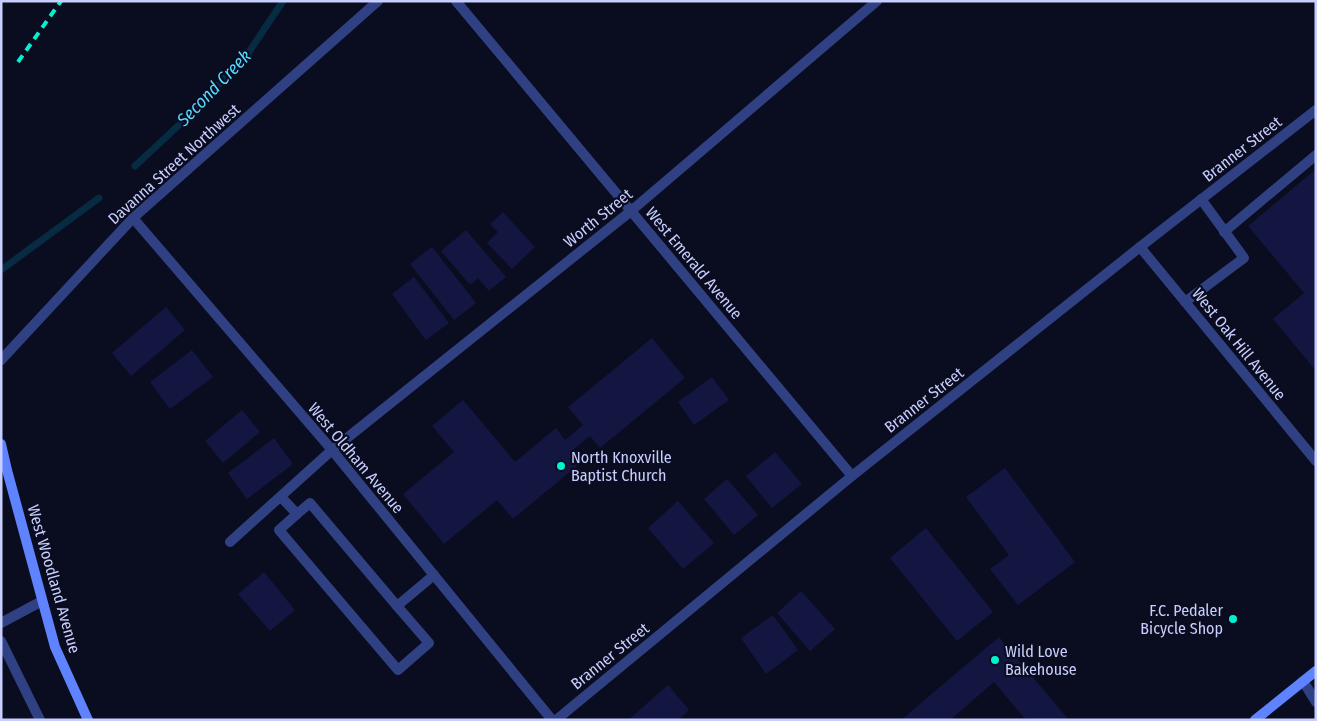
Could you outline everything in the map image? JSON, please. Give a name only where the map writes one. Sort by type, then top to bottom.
[{"type":"main road","name":"West Woodland Avenue","points":[[1,444],[55,647],[88,720]]},
{"type":"main road","points":[[1254,720],[1316,672]]},
{"type":"street","name":"Davanna Street Northwest","points":[[1,360],[133,218],[378,1]]},
{"type":"street","name":"West Emerald Avenue","points":[[456,1],[852,476]]},
{"type":"street","name":"Worth Street","points":[[230,542],[332,450],[631,211],[877,1]]},
{"type":"street","name":"Branner Street","points":[[556,720],[852,476],[1316,110]]},
{"type":"street","points":[[1224,232],[1316,155]]},
{"type":"street","points":[[1185,302],[1244,258],[1201,200]]},
{"type":"street","name":"West Oldham Avenue","points":[[133,218],[332,450],[552,720]]},
{"type":"street","name":"West Oak Hill Avenue","points":[[1140,247],[1316,461]]},
{"type":"street","points":[[281,497],[297,514]]},
{"type":"street","points":[[310,503],[397,606],[429,643],[398,670],[279,530],[310,503]]},
{"type":"street","points":[[397,606],[434,575]]},
{"type":"street","points":[[1,623],[42,601]]},
{"type":"street","points":[[1,642],[40,720]]},
{"type":"street","points":[[1303,681],[1316,702]]},
{"type":"building","points":[[1316,169],[1316,371],[1273,319],[1304,293],[1248,226]]},
{"type":"building","points":[[503,212],[535,247],[512,269],[487,243],[498,232],[490,224]]},
{"type":"building","points":[[466,230],[506,277],[489,291],[478,278],[470,285],[441,251]]},
{"type":"building","points":[[432,247],[476,303],[454,320],[410,264]]},
{"type":"building","points":[[414,277],[449,323],[426,340],[392,294]]},
{"type":"building","points":[[166,307],[185,330],[131,376],[112,353]]},
{"type":"building","points":[[652,338],[685,378],[600,448],[590,436],[573,450],[583,461],[513,519],[497,500],[444,544],[403,494],[454,452],[432,426],[463,400],[515,462],[556,428],[565,440],[583,425],[568,407]]},
{"type":"building","points":[[192,350],[213,377],[170,409],[150,382]]},
{"type":"building","points":[[712,377],[729,400],[694,425],[678,402]]},
{"type":"building","points":[[242,410],[260,432],[223,463],[205,441]]},
{"type":"building","points":[[274,438],[293,464],[247,499],[228,473]]},
{"type":"building","points":[[775,452],[802,484],[772,508],[746,476]]},
{"type":"building","points":[[1005,468],[1075,562],[1018,605],[990,569],[1009,555],[966,497]]},
{"type":"building","points":[[727,479],[758,515],[734,535],[704,499]]},
{"type":"building","points":[[678,501],[714,543],[683,569],[648,528]]},
{"type":"building","points":[[926,528],[993,612],[957,641],[890,558]]},
{"type":"building","points":[[264,572],[295,610],[270,631],[238,594]]},
{"type":"building","points":[[801,591],[835,629],[810,651],[777,613]]},
{"type":"building","points":[[773,615],[798,650],[766,674],[741,638]]},
{"type":"building","name":"Wild Love Bakehouse","points":[[999,637],[1069,720],[1026,720],[994,682],[950,720],[901,720]]},
{"type":"building","points":[[668,685],[689,710],[678,720],[628,720]]},
{"type":"waterway","name":"Second Creek","points":[[135,166],[194,111],[249,52],[283,1]]},
{"type":"waterway","name":"Second Creek","points":[[1,270],[99,198]]},
{"type":"railway","points":[[18,62],[61,1]]},
{"type":"place","name":"North Knoxville Baptist Church","points":[[561,466]]},
{"type":"place","name":"F.C. Pedaler Bicycle Shop","points":[[1233,619]]},
{"type":"place","name":"Wild Love Bakehouse","points":[[995,660]]}]
